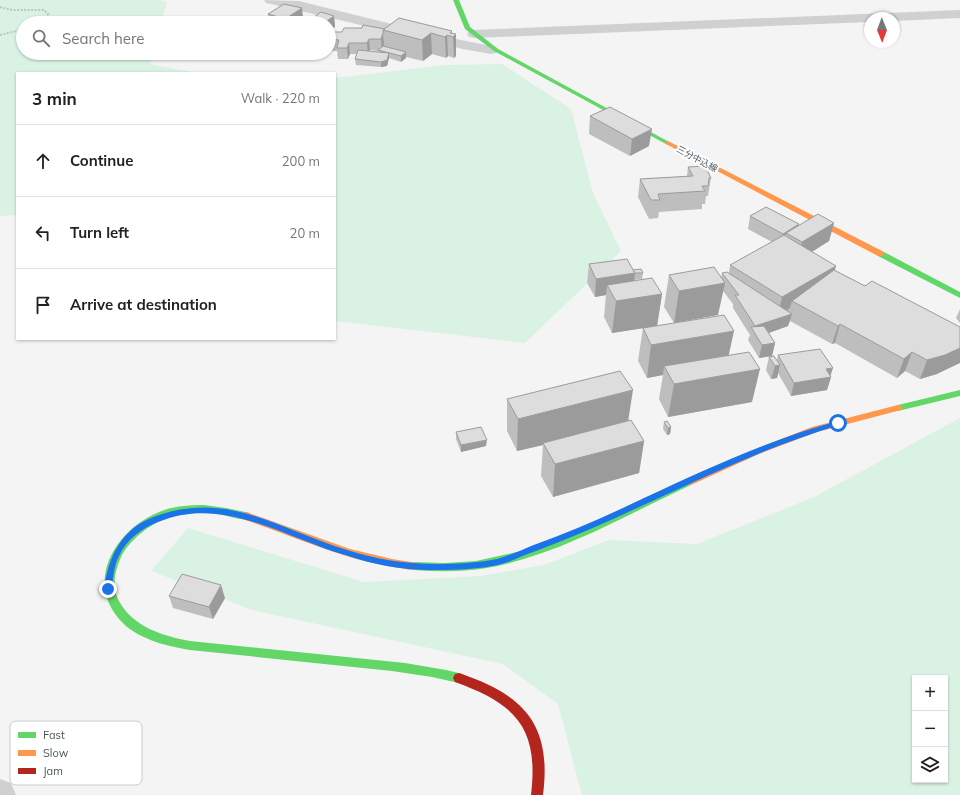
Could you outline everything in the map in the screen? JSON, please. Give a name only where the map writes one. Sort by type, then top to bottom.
[{"type":"street","points":[[271,0],[439,40],[496,50]]},
{"type":"street","name":"三分中込線","points":[[456,0],[463,21],[474,34],[496,50],[648,133],[960,294]]},
{"type":"street","points":[[474,34],[960,14]]},
{"type":"street","points":[[537,795],[539,787],[538,753],[528,724],[510,703],[484,687],[445,675],[401,667],[217,648],[157,637],[138,628],[117,611],[108,589],[110,572],[116,553],[129,536],[147,523],[168,514],[197,509],[220,510],[244,515],[345,553],[392,565],[436,567],[497,562],[576,533],[697,477],[800,434],[865,415],[960,393]]},
{"type":"path","points":[[0,7],[12,10],[44,10],[49,15],[48,16]]},
{"type":"path","points":[[0,35],[16,31]]},
{"type":"green space","points":[[0,0],[159,0],[167,2],[163,16],[16,16],[16,60],[151,60],[150,64],[192,72],[16,72],[16,215],[0,216]]},
{"type":"green space","points":[[502,64],[571,109],[593,193],[621,251],[525,343],[336,321],[336,78],[444,65]]},
{"type":"green space","points":[[960,418],[960,795],[582,795],[558,704],[503,664],[252,610],[151,571],[188,528],[364,582],[480,576],[544,565],[609,540],[697,544],[814,497]]},
{"type":"building","points":[[284,4],[302,8],[290,16],[275,16],[268,14]]},
{"type":"building","points":[[321,12],[334,16],[316,16]]},
{"type":"building","points":[[399,18],[452,31],[450,33],[456,34],[453,37],[447,35],[445,37],[431,33],[422,40],[383,30]]},
{"type":"building","points":[[363,25],[385,29],[383,30],[381,39],[369,39],[367,43],[349,43],[347,48],[337,48],[339,40],[336,40],[336,32],[342,32],[344,28],[362,28]]},
{"type":"building","points":[[383,46],[406,52],[401,56],[378,50]]},
{"type":"building","points":[[358,50],[389,53],[387,60],[381,62],[355,59]]},
{"type":"building","points":[[610,107],[652,129],[632,139],[590,116]]},
{"type":"building","points":[[705,166],[711,178],[709,178],[708,186],[702,186],[705,191],[658,194],[660,200],[651,200],[640,179],[693,176],[688,167]]},
{"type":"building","points":[[766,207],[799,224],[783,234],[750,216]]},
{"type":"building","points":[[818,214],[834,223],[802,242],[786,233]]},
{"type":"building","points":[[784,235],[836,266],[782,297],[730,265]]},
{"type":"building","points":[[627,259],[635,273],[596,279],[589,264]]},
{"type":"building","points":[[714,267],[725,283],[679,291],[669,275]]},
{"type":"building","points":[[641,269],[643,273],[635,273],[633,270]]},
{"type":"building","points":[[834,270],[865,286],[872,281],[960,327],[960,348],[945,355],[927,360],[912,352],[904,359],[840,324],[838,326],[792,301]]},
{"type":"building","points":[[727,272],[792,314],[755,326],[735,295],[739,295],[722,273]]},
{"type":"building","points":[[652,278],[662,294],[616,301],[607,285]]},
{"type":"building","points":[[724,315],[734,331],[651,345],[643,328]]},
{"type":"building","points":[[764,326],[775,343],[762,345],[751,327]]},
{"type":"building","points":[[820,349],[833,368],[826,369],[831,377],[794,383],[778,355]]},
{"type":"building","points":[[749,352],[760,369],[674,384],[664,366]]},
{"type":"building","points":[[774,356],[780,365],[775,366],[769,357]]},
{"type":"building","points":[[620,371],[633,390],[518,419],[507,399]]},
{"type":"building","points":[[631,420],[644,441],[555,464],[543,443]]},
{"type":"building","points":[[667,421],[671,427],[668,428],[664,422]]},
{"type":"building","points":[[481,427],[487,440],[461,445],[456,432]]},
{"type":"building","points":[[182,574],[221,585],[209,607],[169,596]]},
{"type":"traffic: fast","points":[[456,0],[467,28],[496,50],[668,143]]},
{"type":"traffic: fast","points":[[881,254],[960,295]]},
{"type":"traffic: fast","points":[[898,408],[960,393]]},
{"type":"traffic: fast","points":[[414,566],[445,567],[476,565],[496,562],[521,555],[546,547],[594,527],[688,482]]},
{"type":"traffic: fast","points":[[246,516],[226,511],[193,509],[162,515],[144,524],[129,537],[118,552],[111,568],[109,585],[113,601],[123,617],[141,630],[153,636],[177,643],[405,668],[459,678]]},
{"type":"traffic: slow","points":[[668,143],[881,254]]},
{"type":"traffic: slow","points":[[688,482],[756,452],[815,429],[898,408]]},
{"type":"traffic: slow","points":[[246,516],[328,546],[370,558],[414,566]]},
{"type":"traffic: jam","points":[[459,678],[479,685],[497,694],[512,706],[524,719],[533,735],[538,753],[540,773],[537,795]]},
{"type":"route","points":[[108,589],[110,572],[116,553],[129,536],[147,523],[168,514],[197,509],[220,510],[244,515],[345,553],[392,565],[436,567],[465,566],[497,562],[534,550],[576,533],[741,458],[800,434],[838,423]]}]
